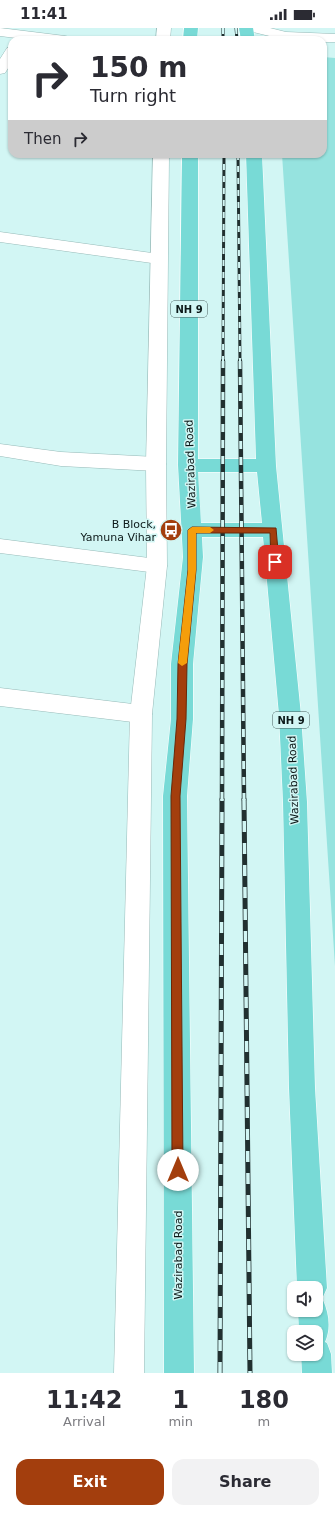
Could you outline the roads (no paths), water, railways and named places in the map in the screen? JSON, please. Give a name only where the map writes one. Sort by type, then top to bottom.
[{"type":"highway","name":"Wazirabad Road","points":[[179,1373],[175,796],[182,719],[182,664],[192,570],[192,530],[188,465],[190,158]]},
{"type":"highway","name":"Wazirabad Road","points":[[254,158],[266,466],[274,530],[275,562],[291,731],[295,802],[302,1088],[312,1281]]},
{"type":"highway","points":[[188,465],[266,466]]},
{"type":"highway","points":[[192,530],[274,530]]},
{"type":"highway","points":[[316,1361],[316,1373]]},
{"type":"street","points":[[254,28],[286,36]]},
{"type":"street","points":[[0,32],[16,36]]},
{"type":"street","points":[[0,70],[8,57]]},
{"type":"street","points":[[129,1373],[142,714],[157,566],[156,464],[161,158]]},
{"type":"street","points":[[0,237],[159,259]]},
{"type":"street","points":[[0,450],[61,459],[156,464]]},
{"type":"street","points":[[0,546],[157,566]]},
{"type":"street","points":[[0,697],[142,714]]},
{"type":"railway","points":[[223,28],[223,36]]},
{"type":"railway","points":[[236,28],[237,36]]},
{"type":"railway","points":[[223,362],[224,158]]},
{"type":"railway","points":[[238,158],[240,362]]},
{"type":"railway","points":[[222,800],[223,361]]},
{"type":"railway","points":[[240,361],[244,800]]},
{"type":"railway","points":[[220,1373],[222,799]]},
{"type":"railway","points":[[244,799],[250,1373]]},
{"type":"place","name":"B Block, Yamuna Vihar","points":[[171,530]]}]
